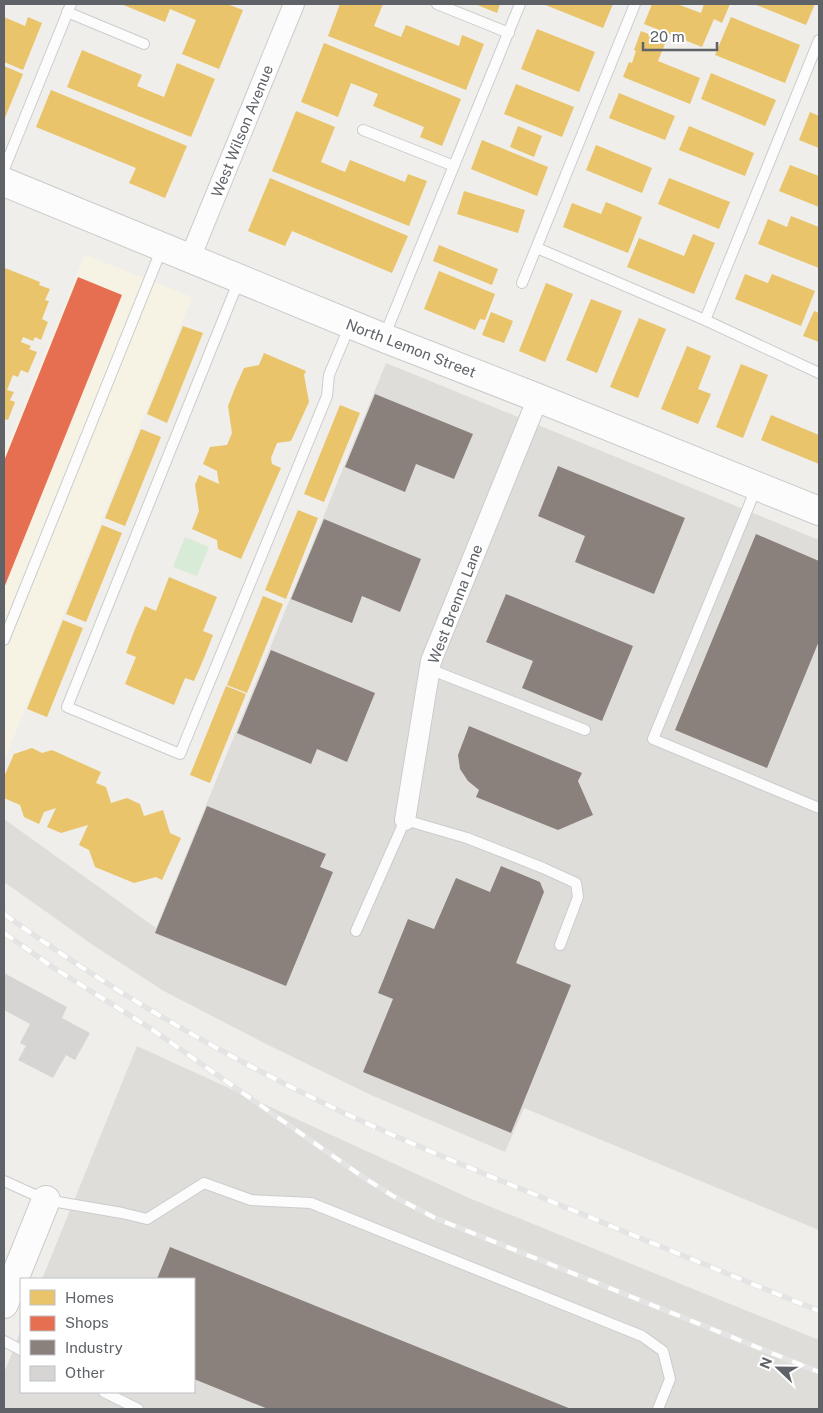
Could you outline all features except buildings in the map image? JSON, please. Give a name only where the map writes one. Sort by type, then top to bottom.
[{"type":"street","name":"West Wilson Avenue","points":[[190,258],[294,4]]},
{"type":"street","name":"North Lemon Street","points":[[4,182],[384,338],[819,511]]},
{"type":"street","name":"West Brenna Lane","points":[[404,820],[431,661],[538,398]]},
{"type":"street","points":[[4,1304],[46,1200]]},
{"type":"lane","points":[[437,4],[508,32]]},
{"type":"lane","points":[[384,338],[520,4]]},
{"type":"lane","points":[[522,283],[635,4]]},
{"type":"lane","points":[[4,169],[69,8],[144,44]]},
{"type":"lane","points":[[705,320],[819,40]]},
{"type":"lane","points":[[363,130],[454,166]]},
{"type":"lane","points":[[4,640],[162,247]]},
{"type":"lane","points":[[537,248],[705,320],[819,374]]},
{"type":"lane","points":[[239,278],[67,707],[145,740],[180,754],[327,396],[329,375],[350,324]]},
{"type":"lane","points":[[757,486],[652,739],[819,808]]},
{"type":"lane","points":[[430,669],[585,730]]},
{"type":"lane","points":[[356,931],[404,820],[468,838],[544,868],[576,883],[578,897],[560,944]]},
{"type":"lane","points":[[4,1181],[46,1200],[122,1213],[147,1220],[204,1183],[251,1200],[310,1203],[642,1336],[663,1351],[670,1379],[658,1409]]},
{"type":"lane","points":[[4,1341],[20,1349]]},
{"type":"lane","points":[[106,1393],[138,1409]]},
{"type":"shaded area","points":[[85,255],[192,297],[4,761],[4,455]]},
{"type":"shaded area","points":[[386,363],[819,540],[819,1230],[524,1108],[505,1152],[371,1095],[264,1043],[162,990],[93,945],[4,882],[4,819],[156,928]]},
{"type":"shaded area","points":[[137,1046],[469,1198],[819,1340],[819,1409],[4,1409],[4,1373],[20,1333],[20,1393],[195,1393],[195,1278],[42,1278]]},
{"type":"green space","points":[[185,537],[209,547],[197,576],[173,567]]},
{"type":"railway","points":[[4,914],[84,969],[166,1020],[252,1067],[338,1110],[461,1164],[819,1311]]},
{"type":"railway","points":[[4,933],[54,968],[150,1028],[393,1196],[435,1218],[819,1372]]}]
